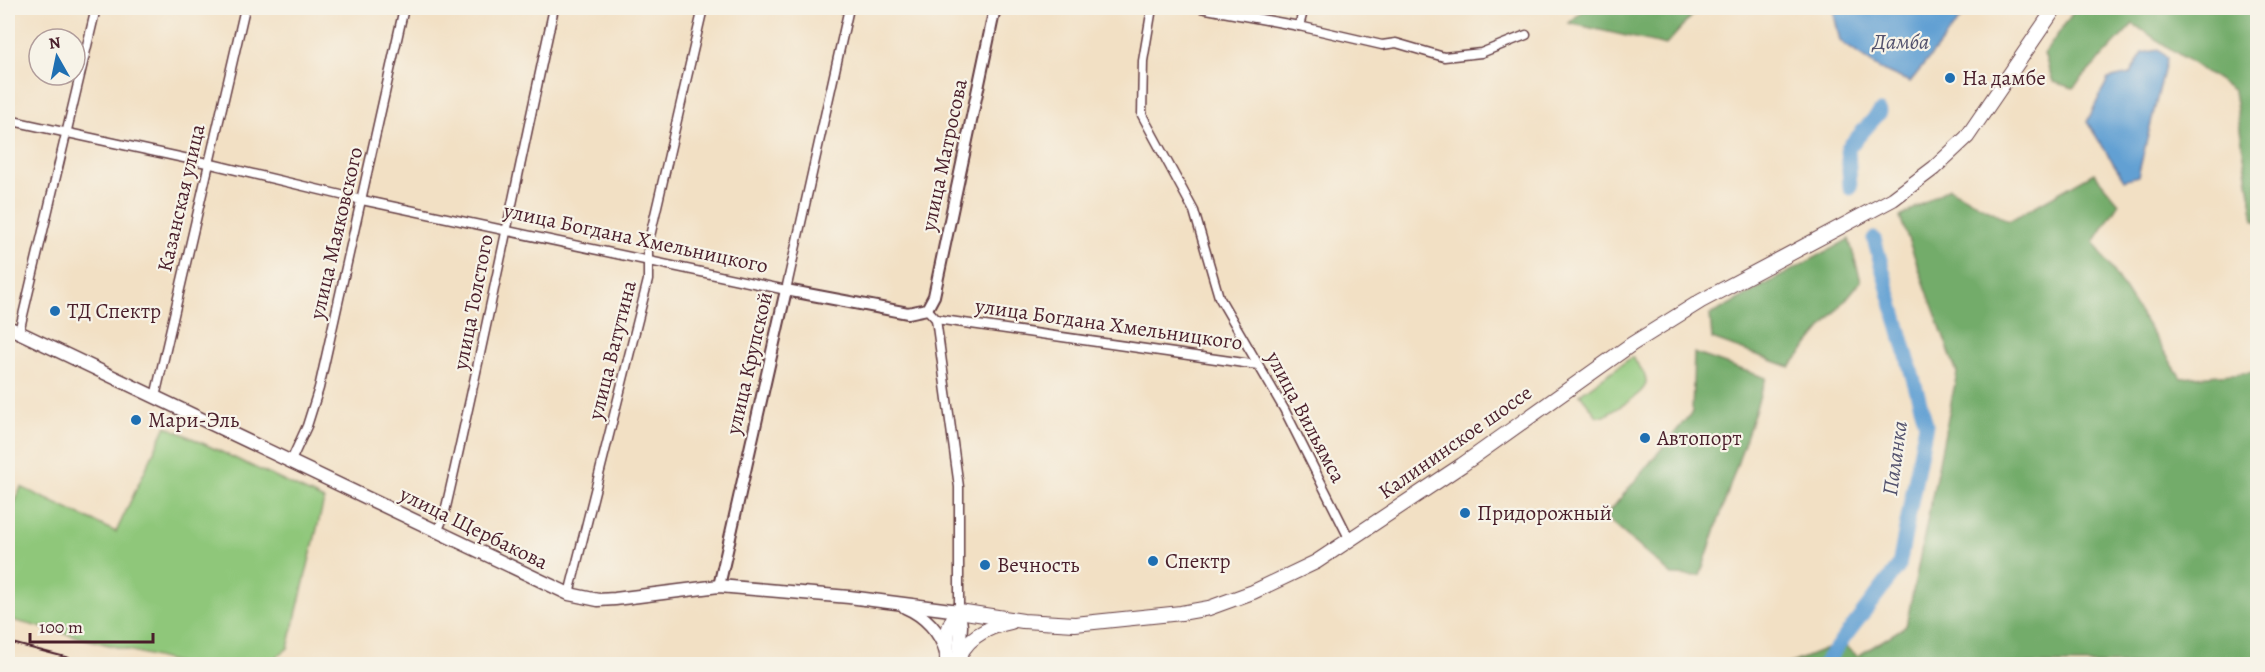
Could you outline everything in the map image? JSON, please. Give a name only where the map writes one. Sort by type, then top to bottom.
[{"type":"main road","name":"Калининское шоссе","points":[[959,611],[1023,621],[1075,624],[1161,616],[1209,608],[1287,578],[1350,540],[1462,465],[1632,344],[1692,306],[1893,199],[1934,168],[1967,137],[2055,8]]},
{"type":"main road","name":"улица Щербакова","points":[[8,327],[437,532],[582,598],[606,600],[719,586],[959,611]]},
{"type":"main road","points":[[896,603],[911,609],[929,623],[953,661]]},
{"type":"main road","points":[[953,661],[948,627],[952,618],[959,611]]},
{"type":"main road","points":[[953,661],[985,630],[1009,622],[1023,621]]},
{"type":"street","points":[[19,332],[96,8]]},
{"type":"street","name":"Казанская улица","points":[[155,397],[207,163],[245,8]]},
{"type":"street","name":"улица Маяковского","points":[[291,463],[307,426],[319,388],[404,8]]},
{"type":"street","name":"улица Толстого","points":[[437,532],[444,516],[479,366],[554,8]]},
{"type":"street","name":"улица Ватутина","points":[[569,594],[648,280],[648,245],[703,8]]},
{"type":"street","name":"улица Крупской","points":[[719,586],[849,8]]},
{"type":"street","name":"улица Матросова","points":[[927,309],[934,296],[995,8]]},
{"type":"street","name":"улица Вильямса","points":[[1152,8],[1143,60],[1142,115],[1194,211],[1219,297],[1284,409],[1350,540]]},
{"type":"street","points":[[1200,8],[1299,26],[1382,45],[1396,43],[1444,57],[1481,53],[1526,35]]},
{"type":"street","points":[[1299,26],[1304,8]]},
{"type":"street","name":"улица Богдана Хмельницкого","points":[[8,120],[648,262],[908,313],[927,309]]},
{"type":"street","points":[[927,309],[936,319],[959,487],[959,611]]},
{"type":"street","name":"улица Богдана Хмельницкого","points":[[936,319],[1258,365]]},
{"type":"green space","points":[[1586,8],[1699,8],[1666,45],[1569,23]]},
{"type":"green space","points":[[2076,8],[2257,8],[2257,222],[2254,220],[2234,91],[2133,24],[2073,88],[2053,82],[2044,54]]},
{"type":"green space","points":[[2094,173],[2119,203],[2094,242],[2181,378],[2257,372],[2257,664],[1789,664],[1841,643],[1858,656],[1906,626],[1957,373],[1900,217],[1949,188],[2009,221]]},
{"type":"green space","points":[[1849,239],[1861,281],[1790,367],[1712,339],[1710,315]]},
{"type":"green space","points":[[1694,353],[1766,378],[1700,576],[1672,575],[1605,517],[1692,412]]},
{"type":"green space","points":[[1632,357],[1645,376],[1644,387],[1622,406],[1605,416],[1597,416],[1580,394]]},
{"type":"green space","points":[[166,426],[324,500],[288,648],[268,664],[183,664],[8,619],[8,521],[21,487],[116,532]]},
{"type":"water","name":"Дамба","points":[[1839,8],[1969,8],[1910,82],[1880,69],[1840,41],[1834,14]]},
{"type":"water","points":[[2158,50],[2167,58],[2138,176],[2124,180],[2087,122],[2108,79],[2130,74],[2143,53]]},
{"type":"waterway","name":"Паланка","points":[[1850,188],[1848,148],[1880,112]]},
{"type":"waterway","name":"Паланка","points":[[1824,664],[1899,566],[1926,424],[1874,239]]},
{"type":"railway","points":[[8,642],[92,664]]},
{"type":"railway","points":[[8,662],[17,664]]},
{"type":"place","name":"На дамбе","points":[[1950,78]]},
{"type":"place","name":"ТД Спектр","points":[[55,311]]},
{"type":"place","name":"Мари-Эль","points":[[136,420]]},
{"type":"place","name":"Автопорт","points":[[1645,438]]},
{"type":"place","name":"Придорожный","points":[[1465,513]]},
{"type":"place","name":"Спектр","points":[[1153,561]]},
{"type":"place","name":"Вечность","points":[[985,565]]}]
